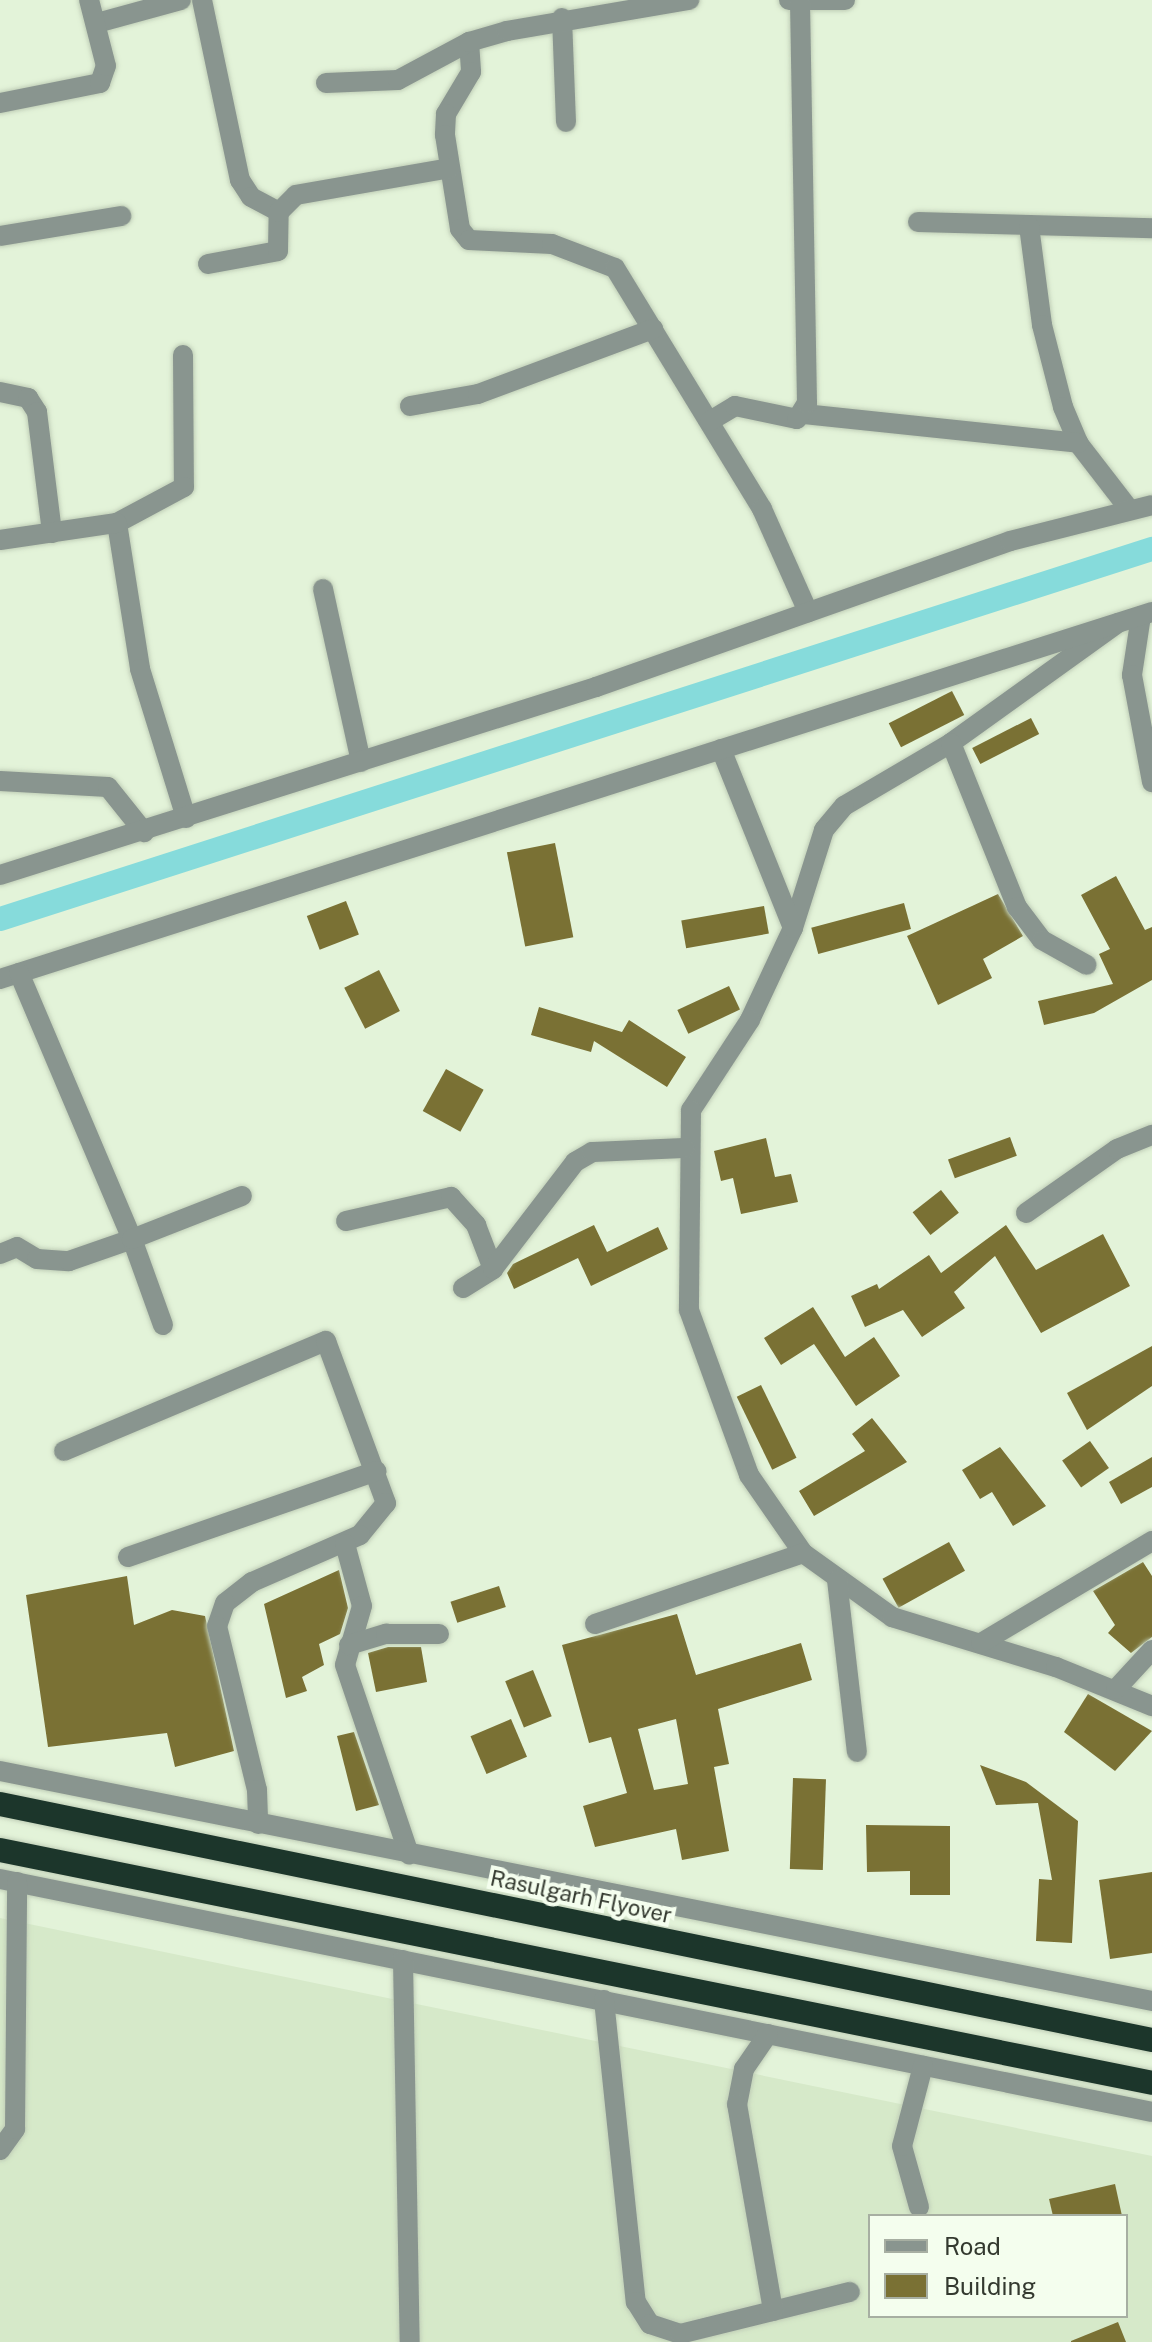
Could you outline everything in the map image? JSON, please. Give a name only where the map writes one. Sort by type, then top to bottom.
[{"type":"highway","name":"Rasulgarh Flyover","points":[[0,1804],[1152,2040]]},
{"type":"highway","points":[[0,1850],[1152,2083]]},
{"type":"street","points":[[0,103],[100,83],[106,66],[89,0]]},
{"type":"street","points":[[97,23],[181,0]]},
{"type":"street","points":[[202,0],[240,180],[251,197],[279,212]]},
{"type":"street","points":[[326,83],[398,80],[469,42],[562,18],[689,0]]},
{"type":"street","points":[[804,414],[806,2],[845,0]]},
{"type":"street","points":[[562,18],[566,122]]},
{"type":"street","points":[[469,42],[471,72],[446,114],[450,168],[460,229],[469,240],[541,242],[598,259],[615,268],[762,509],[808,612]]},
{"type":"street","points":[[208,264],[278,251],[279,212],[296,195],[450,168]]},
{"type":"street","points":[[0,236],[121,216]]},
{"type":"street","points":[[918,222],[1152,228]]},
{"type":"street","points":[[1029,226],[1042,325],[1078,443],[1129,509]]},
{"type":"street","points":[[410,406],[478,394],[653,329]]},
{"type":"street","points":[[0,540],[117,523],[184,487],[183,355]]},
{"type":"street","points":[[0,392],[28,398],[37,412],[52,533]]},
{"type":"street","points":[[710,421],[735,406],[787,418],[804,414],[1078,443]]},
{"type":"street","points":[[0,875],[361,762],[1010,541],[1152,505]]},
{"type":"street","points":[[117,523],[140,669],[186,818]]},
{"type":"street","points":[[323,589],[361,762]]},
{"type":"street","points":[[163,1325],[132,1239],[9,976],[1146,614]]},
{"type":"street","points":[[1146,614],[1132,675],[1152,782]]},
{"type":"street","points":[[1118,623],[951,743],[844,806],[810,863],[793,928],[750,1020],[691,1110],[685,1148],[689,1310],[701,1360],[749,1475],[803,1553],[892,1617],[981,1643],[1116,1689],[1152,1706]]},
{"type":"street","points":[[951,743],[1017,907],[1042,940],[1087,965]]},
{"type":"street","points":[[721,749],[793,928]]},
{"type":"street","points":[[0,781],[108,787],[144,832]]},
{"type":"street","points":[[1026,1213],[1117,1149],[1152,1135]]},
{"type":"street","points":[[463,1288],[493,1269],[575,1162],[592,1152],[685,1148]]},
{"type":"street","points":[[0,1254],[17,1247],[37,1259],[69,1261],[242,1196]]},
{"type":"street","points":[[346,1221],[451,1197],[476,1225],[493,1269]]},
{"type":"street","points":[[64,1451],[326,1341],[377,1471],[386,1503],[378,1520],[345,1544],[252,1582],[225,1603],[217,1626],[257,1790],[258,1824]]},
{"type":"street","points":[[128,1557],[377,1471]]},
{"type":"street","points":[[981,1643],[1152,1541]]},
{"type":"street","points":[[345,1544],[362,1606],[345,1665],[409,1854]]},
{"type":"street","points":[[595,1624],[803,1553]]},
{"type":"street","points":[[837,1580],[857,1752]]},
{"type":"street","points":[[349,1645],[386,1634],[439,1634]]},
{"type":"street","points":[[1116,1689],[1152,1650]]},
{"type":"street","points":[[0,1771],[1152,2001]]},
{"type":"street","points":[[0,2150],[15,2129],[9,1880],[1152,2112]]},
{"type":"street","points":[[403,1960],[410,2342]]},
{"type":"street","points":[[604,2000],[636,2302],[650,2324],[680,2334],[850,2292]]},
{"type":"street","points":[[768,2034],[744,2069],[737,2104],[773,2311]]},
{"type":"street","points":[[919,2207],[902,2146],[923,2066]]},
{"type":"shaded area","points":[[0,1918],[1152,2156],[1152,2342],[0,2342]]},
{"type":"building","points":[[952,691],[964,715],[901,747],[889,723]]},
{"type":"building","points":[[1031,718],[1039,734],[980,764],[972,748]]},
{"type":"building","points":[[555,843],[573,937],[525,947],[507,852]]},
{"type":"building","points":[[1116,876],[1145,930],[1152,927],[1152,980],[1094,1013],[1044,1025],[1038,1001],[1113,984],[1099,954],[1110,949],[1081,895]]},
{"type":"building","points":[[998,894],[1023,936],[983,959],[992,978],[938,1005],[907,936]]},
{"type":"building","points":[[346,901],[359,935],[320,950],[307,916]]},
{"type":"building","points":[[904,903],[911,929],[818,954],[811,928]]},
{"type":"building","points":[[764,906],[769,934],[686,948],[681,921]]},
{"type":"building","points":[[379,970],[400,1011],[365,1029],[344,988]]},
{"type":"building","points":[[729,986],[740,1010],[688,1034],[677,1010]]},
{"type":"building","points":[[539,1007],[622,1032],[629,1020],[686,1057],[667,1087],[594,1041],[591,1052],[531,1035]]},
{"type":"building","points":[[446,1069],[484,1090],[460,1132],[423,1111]]},
{"type":"building","points":[[1010,1137],[1017,1156],[955,1178],[948,1160]]},
{"type":"building","points":[[766,1138],[775,1177],[791,1174],[798,1202],[741,1214],[733,1178],[721,1181],[714,1151]]},
{"type":"building","points":[[941,1190],[959,1213],[930,1235],[913,1212]]},
{"type":"building","points":[[594,1225],[607,1252],[658,1227],[668,1249],[591,1286],[578,1258],[514,1289],[507,1273],[513,1264]]},
{"type":"building","points":[[1006,1225],[1036,1270],[1103,1234],[1130,1286],[1041,1333],[995,1256],[954,1292],[965,1308],[922,1337],[903,1310],[865,1327],[851,1296],[877,1284],[879,1289],[929,1255],[941,1273]]},
{"type":"building","points":[[813,1307],[845,1357],[874,1337],[900,1376],[856,1406],[814,1344],[781,1365],[764,1338]]},
{"type":"building","points":[[1152,1346],[1152,1386],[1087,1430],[1067,1393]]},
{"type":"building","points":[[761,1385],[797,1458],[772,1470],[737,1397]]},
{"type":"building","points":[[872,1418],[907,1462],[814,1516],[799,1491],[865,1451],[852,1434]]},
{"type":"building","points":[[1090,1441],[1109,1468],[1081,1488],[1062,1461]]},
{"type":"building","points":[[1000,1447],[1046,1506],[1013,1526],[992,1492],[980,1499],[962,1470]]},
{"type":"building","points":[[1152,1457],[1152,1487],[1121,1504],[1109,1482]]},
{"type":"building","points":[[949,1542],[965,1571],[899,1608],[883,1579]]},
{"type":"building","points":[[1143,1562],[1152,1576],[1152,1637],[1131,1653],[1108,1633],[1115,1625],[1093,1591]]},
{"type":"building","points":[[339,1570],[348,1608],[340,1634],[319,1644],[324,1665],[302,1677],[307,1691],[286,1698],[264,1604]]},
{"type":"building","points":[[127,1576],[134,1625],[172,1610],[205,1616],[234,1751],[175,1767],[167,1733],[48,1747],[26,1595]]},
{"type":"building","points":[[499,1586],[506,1607],[457,1623],[450,1602]]},
{"type":"building","points":[[677,1614],[696,1675],[801,1643],[812,1680],[718,1709],[729,1764],[714,1767],[729,1851],[682,1860],[676,1829],[595,1847],[583,1806],[627,1793],[611,1737],[589,1743],[562,1645]],"holes":[[[676,1719],[688,1784],[654,1790],[638,1729]]]},
{"type":"building","points":[[388,1647],[421,1647],[427,1682],[376,1692],[368,1653]]},
{"type":"building","points":[[533,1670],[552,1716],[524,1728],[505,1681]]},
{"type":"building","points":[[1088,1694],[1152,1731],[1115,1771],[1064,1732]]},
{"type":"building","points":[[511,1719],[527,1757],[487,1774],[470,1736]]},
{"type":"building","points":[[354,1732],[379,1805],[356,1811],[337,1736]]},
{"type":"building","points":[[980,1765],[1026,1782],[1078,1821],[1072,1943],[1036,1941],[1039,1879],[1052,1880],[1038,1803],[996,1805]]},
{"type":"building","points":[[793,1778],[826,1779],[823,1870],[790,1869]]},
{"type":"building","points":[[866,1825],[950,1826],[950,1895],[910,1895],[910,1871],[867,1872]]},
{"type":"building","points":[[1152,1872],[1152,1953],[1110,1959],[1099,1880]]},
{"type":"building","points":[[1115,2184],[1122,2214],[1053,2214],[1049,2199]]},
{"type":"building","points":[[1118,2322],[1126,2342],[1071,2342],[1071,2341]]},
{"type":"waterway","points":[[0,919],[1152,549]]}]
